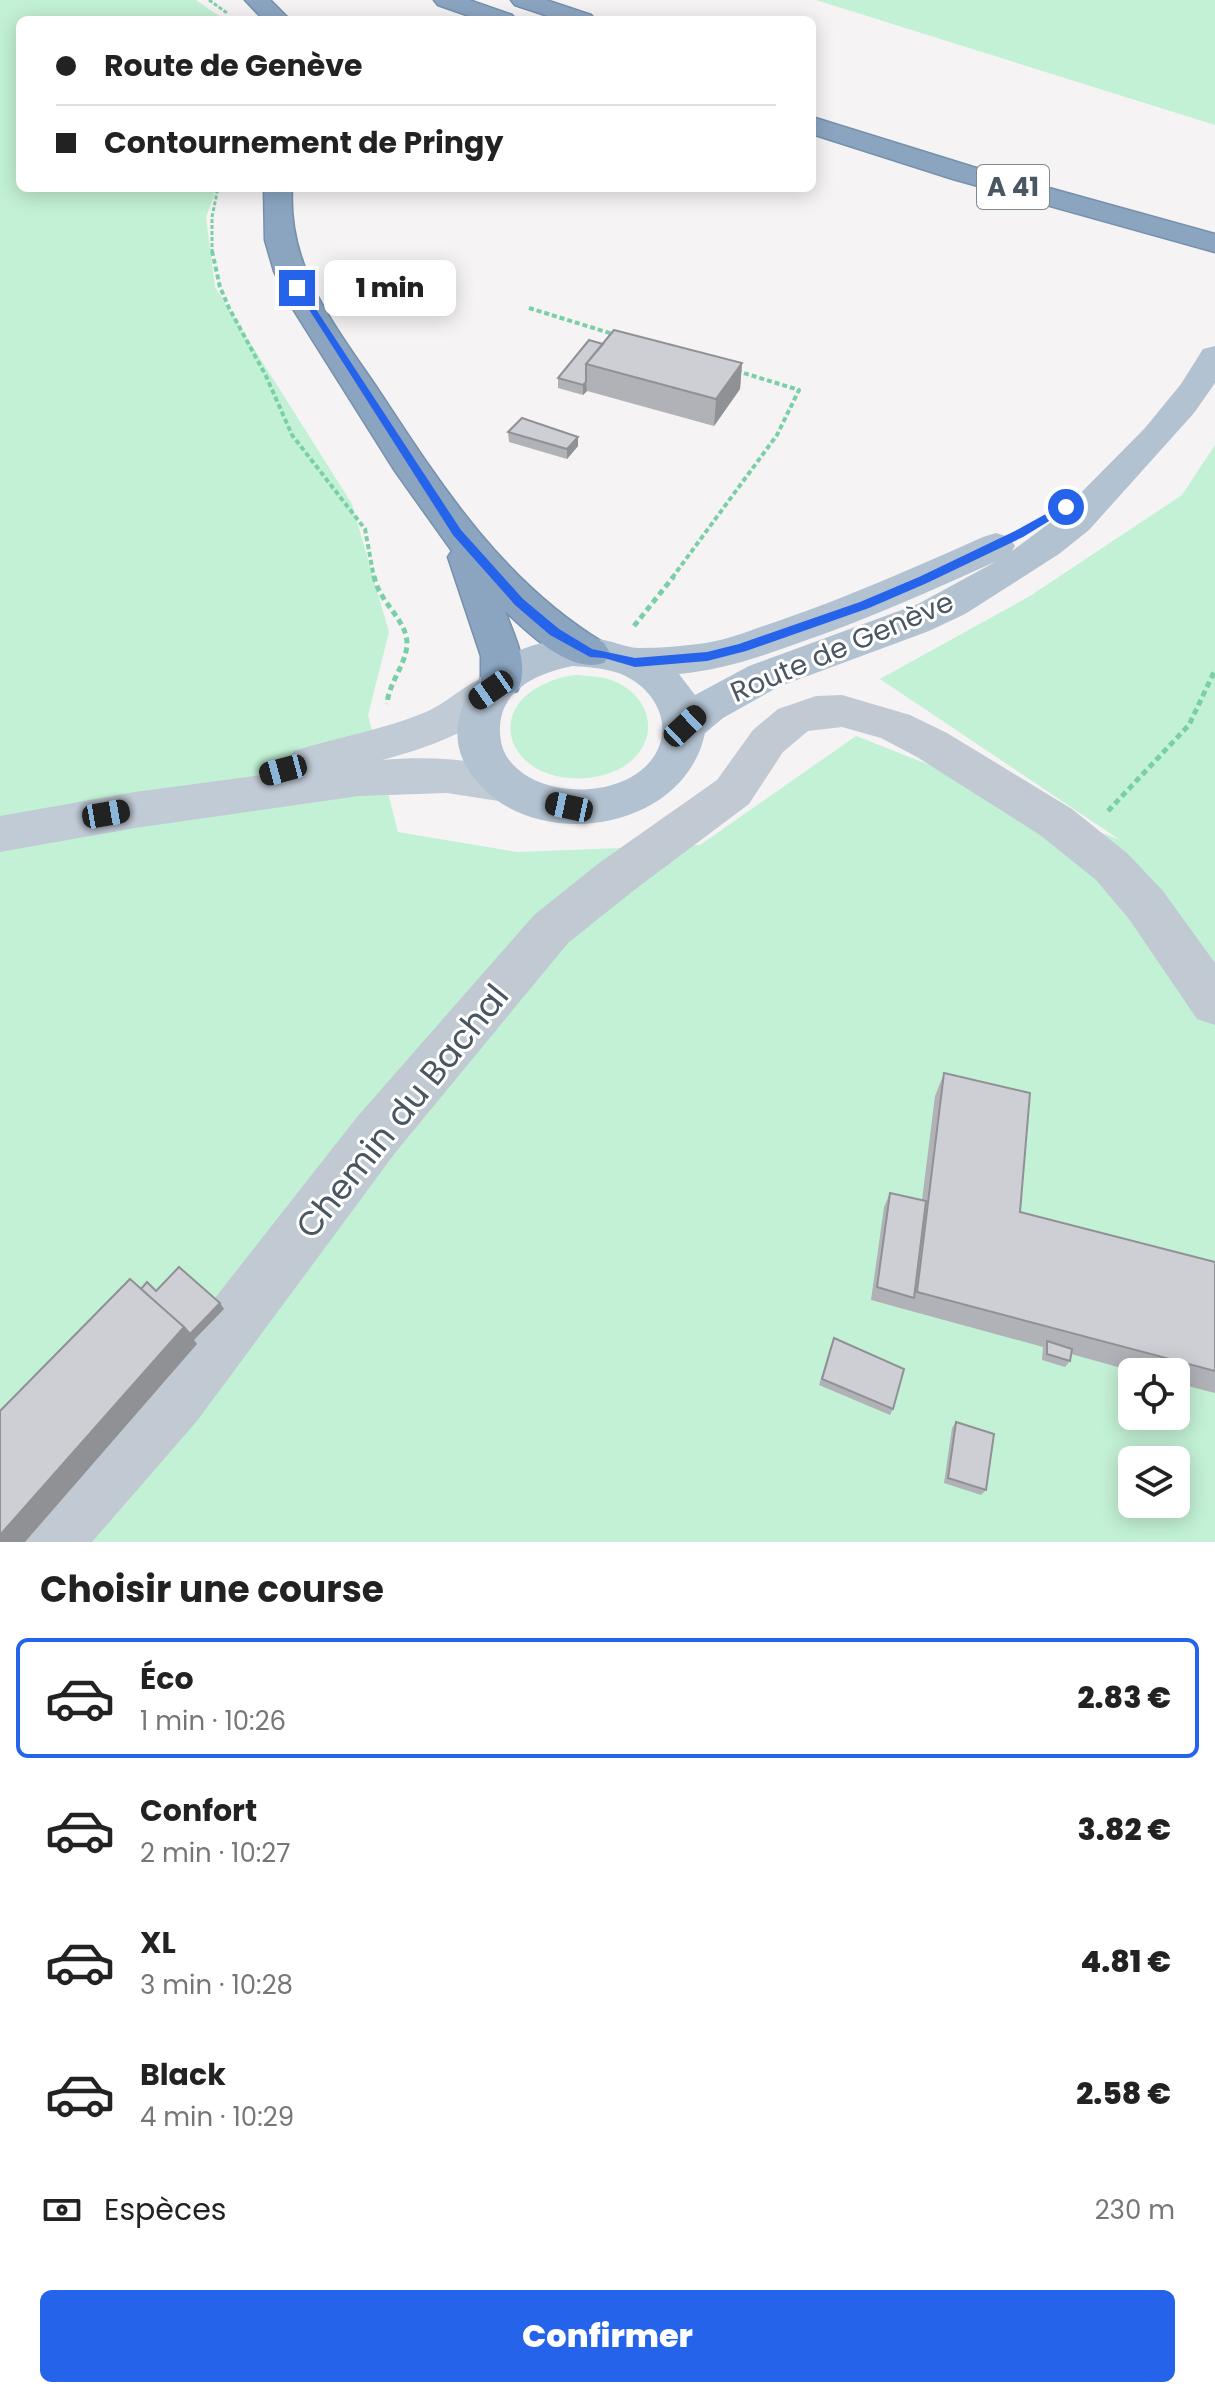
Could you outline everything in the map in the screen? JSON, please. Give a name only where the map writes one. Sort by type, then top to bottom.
[{"type":"highway","points":[[257,0],[274,16]]},
{"type":"highway","points":[[446,0],[492,16]]},
{"type":"highway","points":[[523,0],[571,16]]},
{"type":"highway","name":"A 41","points":[[816,126],[978,177],[1215,243]]},
{"type":"highway","points":[[277,192],[275,210],[278,240],[289,273],[324,332],[457,533],[519,602],[555,632],[610,656]]},
{"type":"highway","points":[[457,533],[501,656],[496,685]]},
{"type":"main road","name":"Route de Genève","points":[[685,726],[705,706],[748,685],[919,619],[995,578],[1062,534],[1158,437],[1185,405],[1215,356]]},
{"type":"main road","name":"Route de Genève","points":[[610,656],[707,657],[865,605],[1019,534],[1113,480]]},
{"type":"main road","points":[[0,834],[132,809],[414,773],[470,775],[505,785],[534,800],[569,807],[605,805],[639,794],[665,775],[681,752],[685,726],[678,701],[661,679],[610,656],[573,652],[541,658],[513,671],[446,721],[404,738],[132,809]]},
{"type":"main road","points":[[496,685],[479,713],[476,738],[486,763],[505,785]]},
{"type":"street","name":"Chemin du Bachal","points":[[49,1542],[175,1399],[376,1135],[551,929],[616,877],[733,792],[747,776],[768,741],[793,720],[816,712],[842,711],[895,726],[1015,796],[1080,841]]},
{"type":"street","points":[[1080,841],[1112,867],[1146,905],[1177,944],[1215,1003]]},
{"type":"path","points":[[209,0],[230,16]]},
{"type":"path","points":[[217,192],[210,239],[219,289],[274,391],[297,442],[365,529],[378,594],[406,633],[406,654],[387,696],[387,708],[404,738]]},
{"type":"path","points":[[529,308],[619,335]]},
{"type":"path","points":[[610,656],[645,615],[777,435],[799,390],[724,367]]},
{"type":"path","points":[[1080,841],[1189,725],[1215,670]]},
{"type":"green space","points":[[0,0],[196,0],[219,16],[16,16],[16,192],[215,192],[206,217],[215,287],[352,504],[389,632],[368,715],[398,832],[517,852],[700,845],[856,736],[1120,840],[880,679],[1030,596],[1182,495],[1215,445],[1215,1542],[0,1542]]},
{"type":"green space","points":[[816,0],[1215,0],[1215,125]]},
{"type":"green space","points":[[574,675],[601,677],[616,682],[642,704],[648,725],[643,746],[631,761],[614,772],[587,778],[557,776],[534,767],[519,753],[511,736],[512,717],[522,699],[543,685]]},
{"type":"building","points":[[614,330],[742,363],[716,399],[586,364]]},
{"type":"building","points":[[589,340],[603,344],[586,364],[586,382],[583,385],[558,378]]},
{"type":"building","points":[[522,418],[578,437],[567,449],[508,432]]},
{"type":"building","points":[[944,1073],[1030,1093],[1020,1212],[1215,1262],[1215,1371],[1190,1364],[1190,1358],[1166,1358],[917,1292]]},
{"type":"building","points":[[890,1193],[926,1201],[914,1298],[877,1287]]},
{"type":"building","points":[[179,1267],[220,1303],[190,1334],[141,1289],[147,1282],[156,1291]]},
{"type":"building","points":[[130,1279],[184,1327],[0,1535],[0,1411]]},
{"type":"building","points":[[834,1338],[904,1369],[893,1409],[822,1379]]},
{"type":"building","points":[[1047,1341],[1072,1349],[1070,1361],[1047,1354]]},
{"type":"building","points":[[956,1422],[994,1434],[986,1490],[948,1478]]},
{"type":"route","points":[[297,288],[457,533],[519,602],[555,632],[590,653],[635,663],[707,657],[742,648],[865,605],[923,580],[1019,534],[1066,507]]}]
